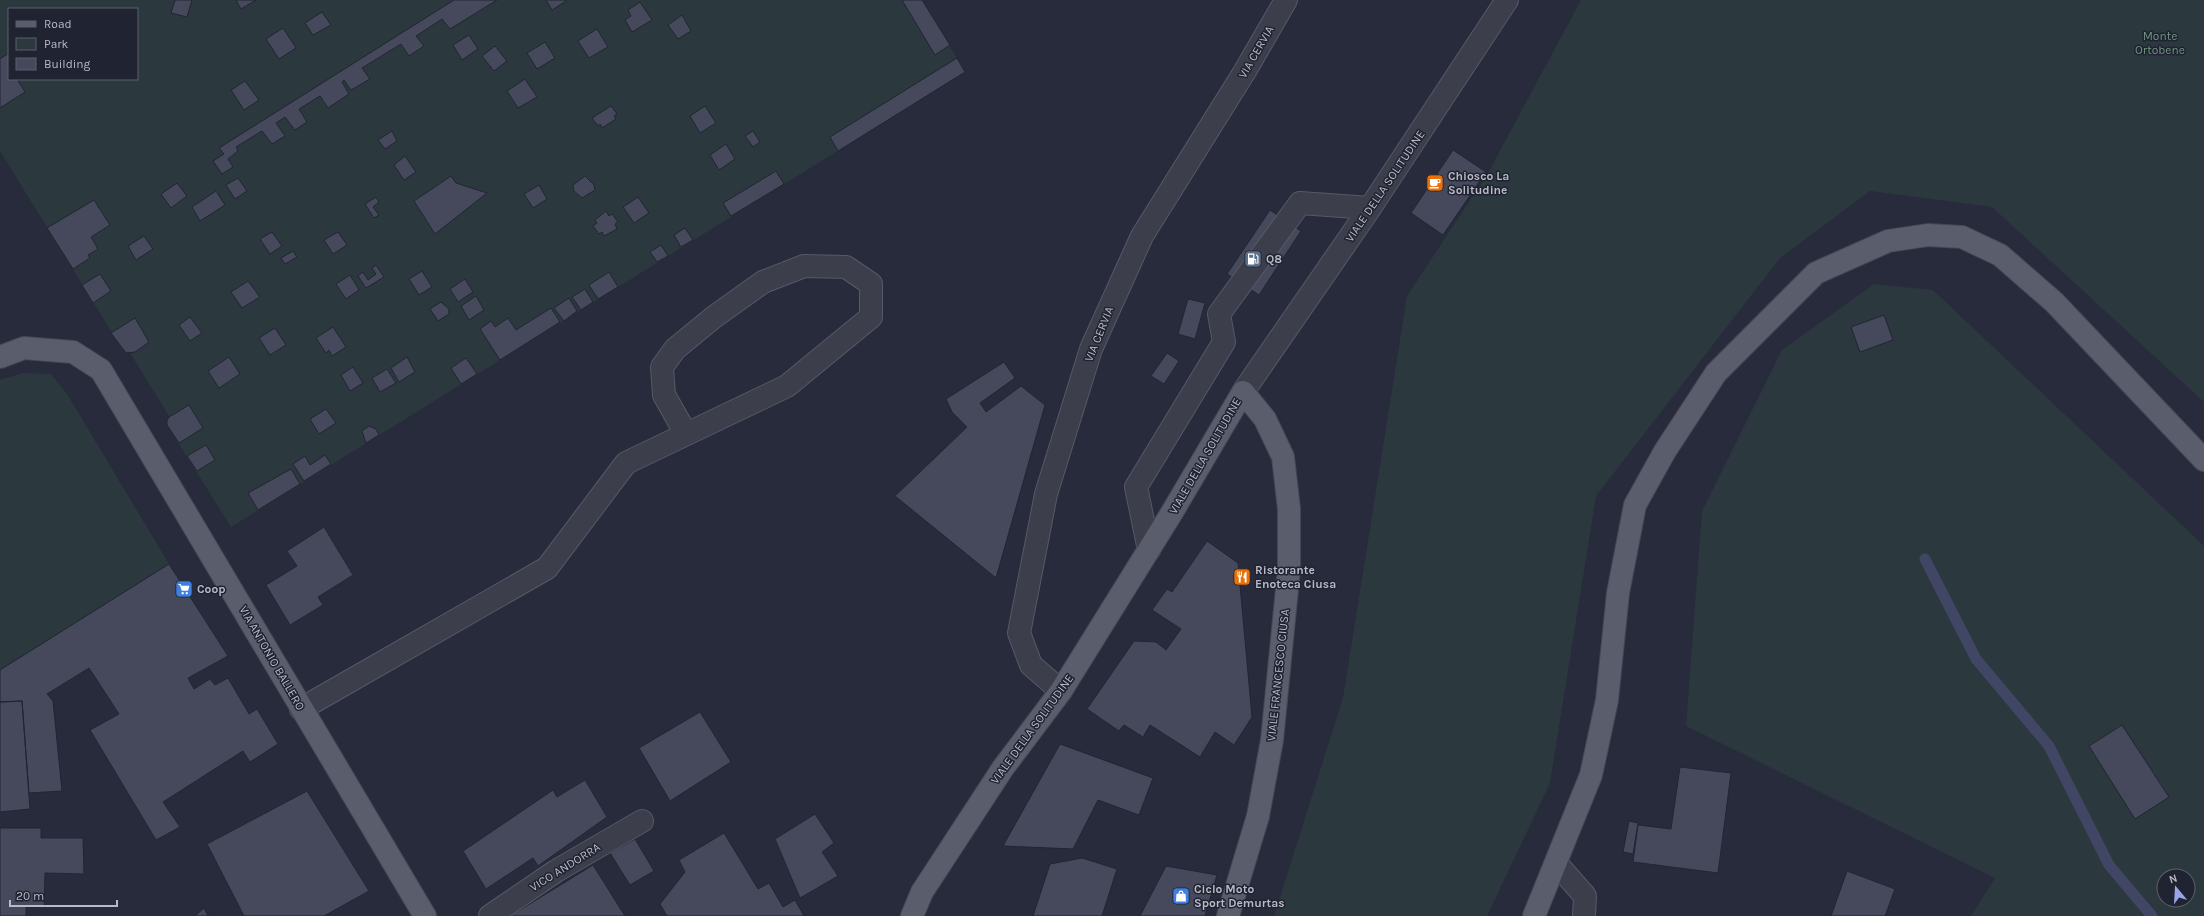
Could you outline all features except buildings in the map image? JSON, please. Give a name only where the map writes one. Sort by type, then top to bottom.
[{"type":"main road","points":[[1534,916],[1591,775],[1607,700],[1618,593],[1635,505],[1665,451],[1716,373],[1816,273],[1888,241],[1928,235],[1962,237],[2000,255],[2054,302],[2204,460]]},
{"type":"main road","name":"VIA ANTONIO BALLERO","points":[[0,357],[24,348],[73,352],[101,370],[425,916]]},
{"type":"main road","name":"VIALE DELLA SOLITUDINE","points":[[912,916],[922,892],[1003,768],[1061,691],[1149,550],[1243,392]]},
{"type":"main road","name":"VIALE FRANCESCO CIUSA","points":[[1228,916],[1258,816],[1272,740],[1289,569],[1289,509],[1283,457],[1265,419],[1243,392]]},
{"type":"street","name":"VIA CERVIA","points":[[1061,691],[1031,665],[1020,633],[1046,494],[1091,349],[1142,236],[1245,71],[1286,0]]},
{"type":"street","name":"VIALE DELLA SOLITUDINE","points":[[1243,392],[1370,208],[1507,0]]},
{"type":"street","points":[[1149,550],[1136,487],[1224,342],[1219,314],[1300,203],[1370,208]]},
{"type":"street","points":[[302,709],[547,568],[626,463],[787,386],[871,317],[871,284],[846,267],[804,266],[763,282],[714,317],[675,349],[662,367],[664,395],[686,434]]},
{"type":"street","name":"VICO ANDORRA","points":[[490,916],[556,871],[642,821]]},
{"type":"street","points":[[1556,863],[1585,896],[1584,916]]},
{"type":"green space","points":[[0,0],[922,0],[965,72],[231,527],[167,425],[169,416],[130,353],[122,349],[0,151]]},
{"type":"green space","name":"Monte Ortobene","points":[[1581,0],[2204,0],[2204,402],[1992,207],[1870,191],[1780,258],[1596,496],[1550,783],[1487,916],[1274,916],[1343,698],[1407,296],[1488,173]]},
{"type":"green space","points":[[1874,284],[1933,290],[2204,546],[2204,916],[1971,916],[1995,878],[1686,726],[1702,511],[1782,350]]},
{"type":"green space","points":[[22,373],[51,374],[67,394],[169,564],[0,670],[0,380]]},
{"type":"waterway","points":[[1925,559],[1976,659],[2049,746],[2109,865],[2152,916]]},
{"type":"place","name":"Chiosco La Solitudine","points":[[1435,183]]},
{"type":"place","name":"Q8","points":[[1253,259]]},
{"type":"place","name":"Ristorante Enoteca Ciusa","points":[[1242,577]]},
{"type":"place","name":"Coop","points":[[184,589]]},
{"type":"place","name":"Ciclo Moto Sport Demurtas","points":[[1181,896]]}]
